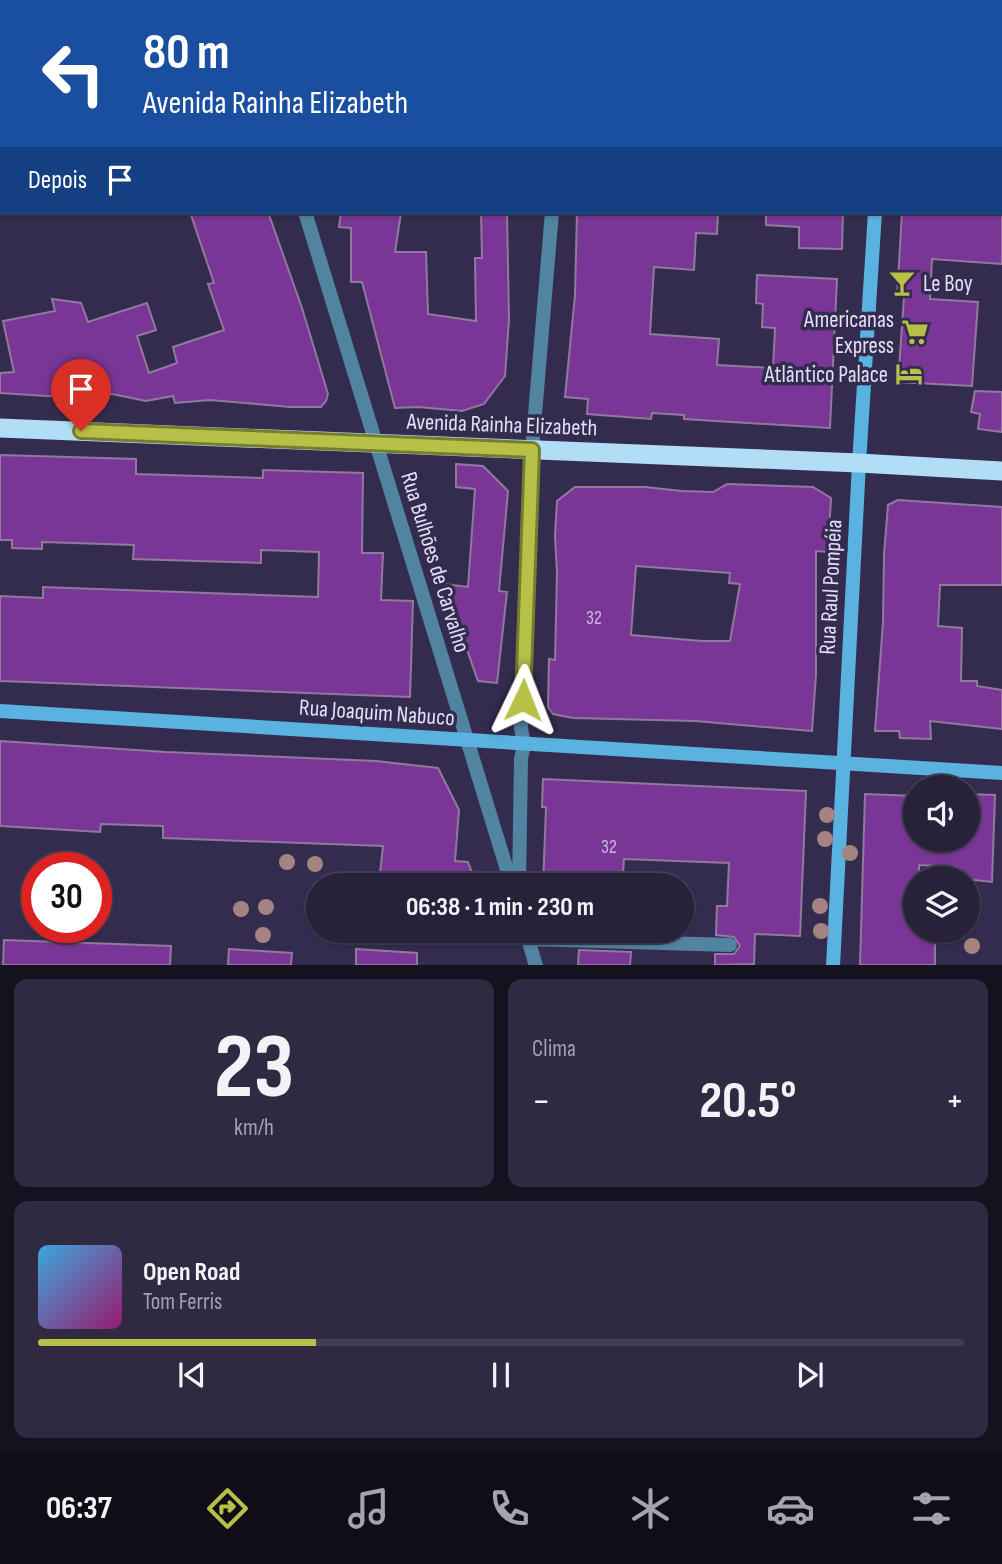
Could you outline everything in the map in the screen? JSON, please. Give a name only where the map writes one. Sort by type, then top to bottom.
[{"type":"highway","name":"Avenida Rainha Elizabeth","points":[[0,428],[1002,471]]},
{"type":"main road","name":"Rua Raul Pompéia","points":[[833,965],[875,214]]},
{"type":"main road","name":"Rua Joaquim Nabuco","points":[[0,711],[1002,773]]},
{"type":"street","name":"Rua Bulhões de Carvalho","points":[[306,214],[508,873]]},
{"type":"street","points":[[519,873],[532,450],[552,214]]},
{"type":"street","points":[[529,943],[536,965]]},
{"type":"street","points":[[689,943],[730,945]]},
{"type":"building","points":[[269,214],[302,308],[328,394],[321,407],[210,400],[175,403],[173,396],[146,401],[112,394],[61,393],[62,397],[0,393],[0,373],[14,372],[3,321],[55,311],[52,299],[81,303],[88,322],[147,303],[156,330],[137,336],[149,373],[177,363],[173,347],[224,330],[208,284],[214,283],[191,215]]},
{"type":"building","points":[[341,214],[401,214],[395,252],[426,252],[428,314],[476,321],[475,258],[482,258],[481,214],[507,214],[509,320],[505,376],[484,404],[462,411],[395,408],[362,282],[351,282],[351,228],[339,227]]},
{"type":"building","points":[[577,214],[718,214],[717,234],[696,233],[694,270],[654,267],[650,334],[719,339],[717,365],[773,368],[775,328],[762,327],[763,304],[756,303],[757,275],[837,279],[830,428],[684,419],[684,415],[652,413],[651,419],[587,414],[588,399],[565,397],[575,295]]},
{"type":"building","points":[[766,214],[843,214],[842,249],[799,248],[799,227],[766,225]]},
{"type":"building","points":[[902,214],[1002,214],[1002,264],[932,259],[930,299],[978,302],[972,386],[898,382],[904,297],[897,297]]},
{"type":"building","points":[[975,391],[1002,392],[1002,432],[978,429],[980,414],[971,412]]},
{"type":"building","points":[[0,455],[136,459],[136,474],[263,478],[263,470],[363,473],[362,553],[383,553],[381,600],[413,601],[410,697],[0,681],[0,596],[43,598],[43,587],[318,597],[319,552],[261,550],[261,563],[133,559],[134,545],[42,542],[42,549],[12,548],[12,540],[0,540]]},
{"type":"building","points":[[456,464],[483,466],[508,491],[499,591],[507,592],[497,683],[478,681],[444,584],[468,587],[475,489],[456,487]]},
{"type":"building","points":[[727,484],[813,487],[831,498],[828,552],[816,551],[816,675],[812,731],[695,721],[573,718],[553,714],[548,707],[549,659],[555,660],[557,501],[575,487],[645,487],[713,492]],"holes":[[[636,566],[730,573],[729,583],[740,584],[730,641],[631,635]]]},
{"type":"building","points":[[898,500],[1002,507],[1002,585],[940,585],[938,626],[962,628],[961,681],[977,681],[977,686],[1002,690],[1002,729],[930,721],[931,739],[900,738],[899,731],[875,731],[888,505]]},
{"type":"building","points":[[0,741],[166,752],[376,761],[438,768],[459,810],[455,861],[468,862],[472,873],[380,873],[383,846],[163,838],[163,826],[101,824],[100,832],[0,826]]},
{"type":"building","points":[[543,779],[806,791],[800,936],[755,934],[754,964],[715,965],[715,954],[734,954],[740,946],[734,937],[716,935],[717,906],[727,906],[729,863],[624,859],[623,873],[543,873],[546,807],[542,807]]},
{"type":"building","points":[[865,794],[903,796],[903,852],[980,852],[980,794],[995,795],[992,882],[980,881],[980,866],[903,866],[903,943],[935,943],[935,965],[860,965]]},
{"type":"building","points":[[4,940],[21,941],[21,943],[171,946],[170,965],[3,965]]},
{"type":"building","points":[[229,949],[292,953],[291,965],[228,965]]},
{"type":"building","points":[[356,949],[417,953],[417,965],[356,965]]},
{"type":"building","points":[[579,950],[631,952],[630,965],[578,965]]},
{"type":"place","name":"Le Boy","points":[[902,283]]},
{"type":"place","name":"Americanas Express","points":[[915,332]]},
{"type":"place","name":"Atlântico Palace","points":[[909,374]]},
{"type":"route","points":[[81,431],[532,450],[523,700]]}]
